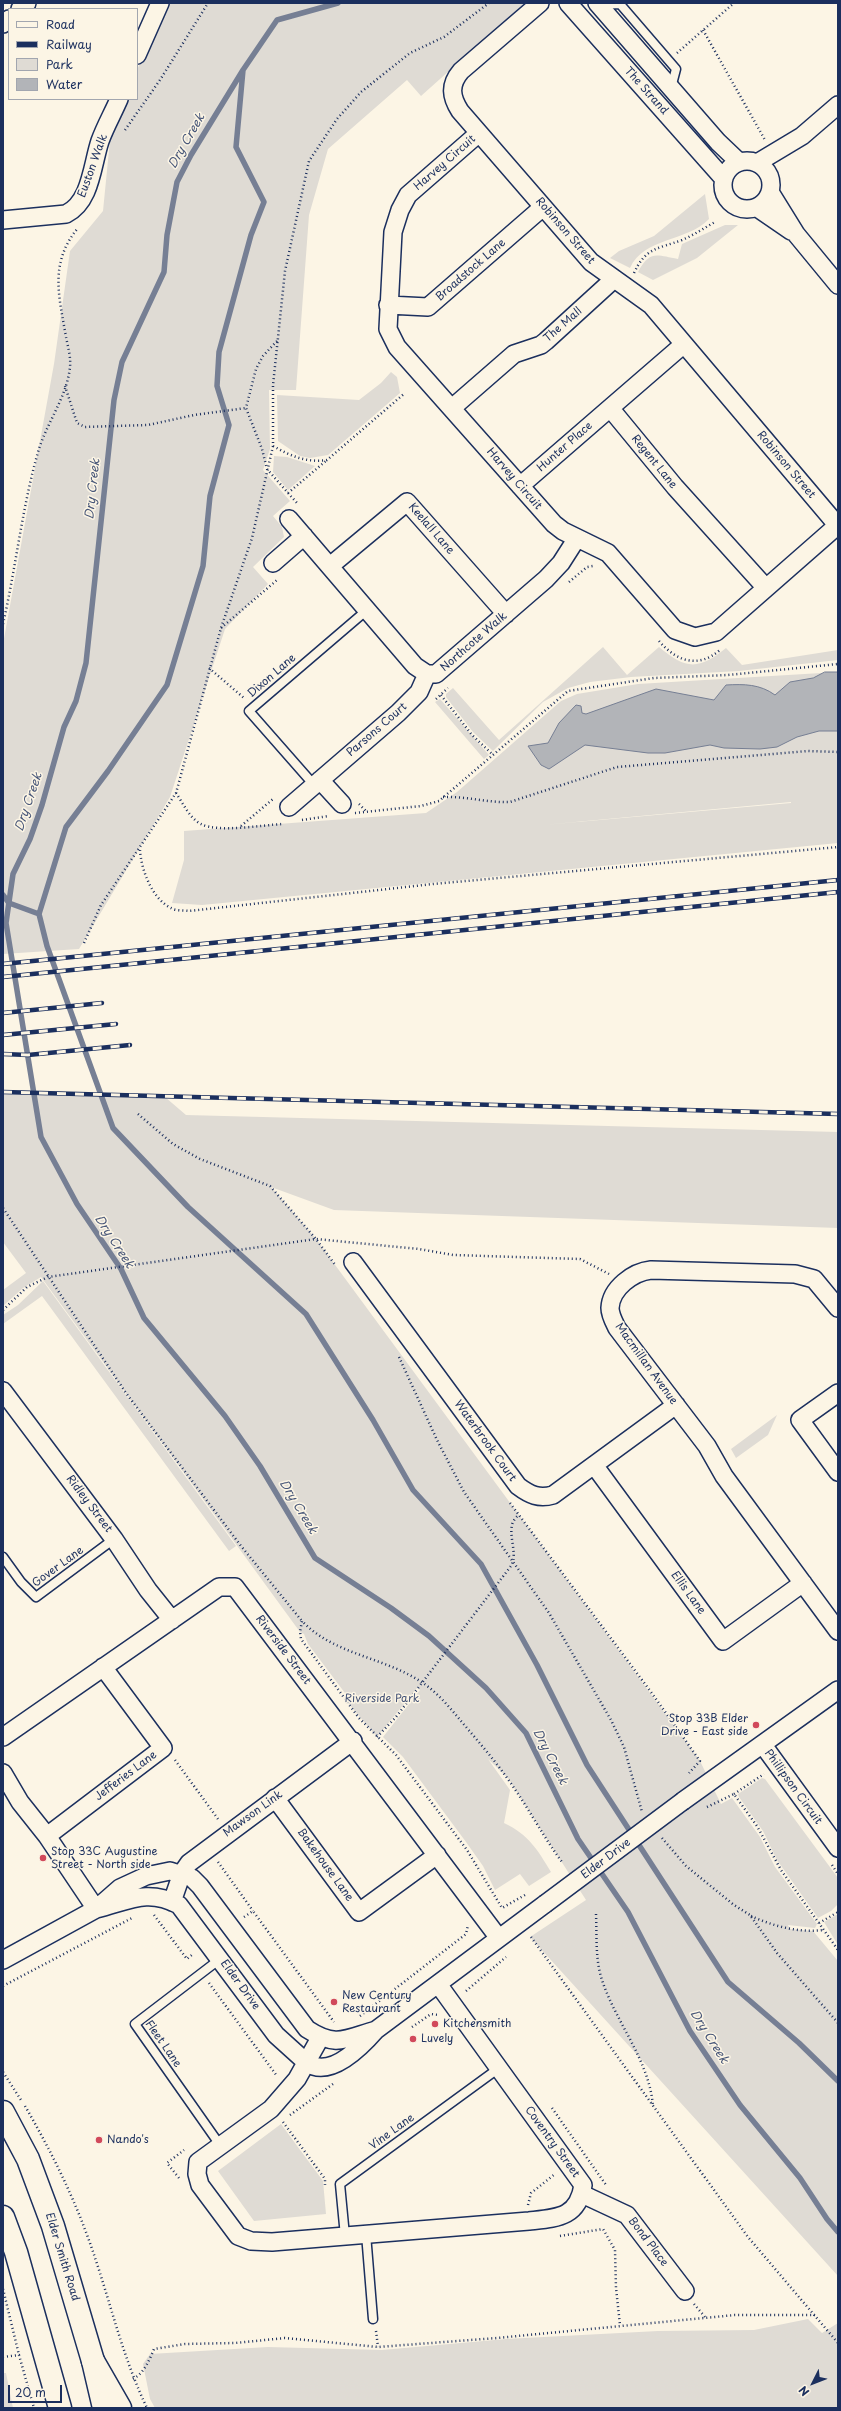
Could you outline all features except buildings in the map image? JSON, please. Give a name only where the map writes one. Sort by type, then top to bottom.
[{"type":"main road","name":"Elder Smith Road","points":[[3,2112],[42,2192],[93,2361],[104,2408]]},
{"type":"main road","points":[[3,2217],[16,2252],[60,2408]]},
{"type":"main road","points":[[93,2361],[120,2408]]},
{"type":"street","points":[[138,53],[160,3]]},
{"type":"street","name":"Robinson Street","points":[[540,3],[456,77],[452,90],[453,100],[479,133],[591,262],[652,305],[838,526]]},
{"type":"street","name":"The Strand","points":[[568,3],[724,179]]},
{"type":"street","name":"The Strand","points":[[598,4],[727,152],[739,162]]},
{"type":"street","name":"Euston Walk","points":[[3,220],[66,214],[73,210],[85,194],[100,141],[119,100]]},
{"type":"street","points":[[757,163],[802,136],[838,105]]},
{"type":"street","name":"Harvey Circuit","points":[[479,133],[408,195],[400,210],[393,232],[388,305],[388,329],[391,338],[554,524],[563,531],[608,553],[675,630],[686,636],[705,636],[716,632],[838,526]]},
{"type":"street","points":[[802,136],[770,184],[763,202],[756,207],[746,209],[729,200],[724,192],[724,179],[731,166],[747,160],[757,163],[765,168],[770,184],[796,234],[838,285]]},
{"type":"street","name":"Broadstock Lane","points":[[388,305],[428,307],[543,207]]},
{"type":"street","points":[[756,207],[796,234]]},
{"type":"street","name":"The Mall","points":[[452,408],[514,354],[541,345],[620,283]]},
{"type":"street","points":[[610,408],[684,344]]},
{"type":"street","name":"Hunter Place","points":[[520,486],[610,408]]},
{"type":"street","name":"Regent Lane","points":[[610,408],[675,487],[766,588]]},
{"type":"street","name":"Keelall Lane","points":[[330,566],[407,502],[506,614]]},
{"type":"street","name":"Northcote Walk","points":[[289,519],[415,666],[427,674],[436,674],[554,572],[577,538]]},
{"type":"street","points":[[278,569],[304,536]]},
{"type":"street","name":"Parsons Court","points":[[288,808],[419,692],[427,674]]},
{"type":"street","points":[[317,783],[346,809]]},
{"type":"street","name":"Waterbrook Court","points":[[353,1262],[518,1486],[535,1496],[553,1495],[676,1405]]},
{"type":"street","name":"Macmillan Avenue","points":[[838,1308],[814,1279],[786,1272],[651,1270],[636,1274],[626,1282],[614,1294],[610,1308],[611,1317],[617,1328],[707,1446],[724,1476],[838,1631]]},
{"type":"street","name":"Ridley Street","points":[[3,1391],[114,1539],[148,1590],[172,1620]]},
{"type":"street","points":[[838,1393],[800,1420],[838,1472]]},
{"type":"street","name":"Ellis Lane","points":[[594,1465],[723,1641],[803,1583]]},
{"type":"street","name":"Riverside Street","points":[[3,1737],[219,1587],[235,1587],[353,1742],[498,1937]]},
{"type":"street","name":"Jefferies Lane","points":[[47,1836],[163,1748],[103,1667]]},
{"type":"street","name":"Elder Drive","points":[[4,1959],[96,1909],[141,1896],[159,1896],[172,1902],[185,1912],[276,2035],[311,2066],[323,2067],[333,2064],[361,2047],[376,2030],[498,1937],[838,1690]]},
{"type":"street","name":"Mawson Link","points":[[172,1902],[182,1873],[188,1863],[353,1742]]},
{"type":"street","name":"Phillipson Circuit","points":[[763,1745],[838,1848]]},
{"type":"street","points":[[3,1773],[20,1802],[47,1836],[96,1909]]},
{"type":"street","name":"Bakehouse Lane","points":[[275,1798],[359,1912],[437,1855]]},
{"type":"street","name":"Elder Drive","points":[[96,1909],[120,1888],[146,1876],[160,1871],[182,1873],[192,1878],[200,1886],[307,2029],[320,2038],[340,2041],[376,2030]]},
{"type":"street","name":"Coventry Street","points":[[438,1984],[583,2186],[582,2194]]},
{"type":"street","points":[[320,2038],[297,2079],[271,2109],[198,2162],[197,2174],[200,2185],[238,2236],[251,2241],[272,2242],[556,2218],[567,2214],[575,2207],[582,2194]]},
{"type":"street","name":"Bond Place","points":[[582,2194],[627,2215],[684,2291]]},
{"type":"lane","name":"Dixon Lane","points":[[317,783],[249,711],[366,610]]},
{"type":"lane","name":"Gover Lane","points":[[3,1556],[21,1582],[36,1597],[114,1539]]},
{"type":"lane","name":"Fleet Lane","points":[[220,1959],[135,2024],[220,2145]]},
{"type":"lane","name":"Vine Lane","points":[[345,2236],[340,2184],[499,2068]]},
{"type":"lane","points":[[366,2234],[373,2319]]},
{"type":"path","points":[[121,136],[160,80],[208,3]]},
{"type":"path","points":[[84,943],[101,904],[140,849],[146,835],[176,793],[221,628],[252,538],[273,446],[273,385],[285,270],[309,161],[337,119],[361,92],[410,53],[444,37],[489,3]]},
{"type":"path","points":[[674,55],[734,3]]},
{"type":"path","points":[[703,30],[767,144]]},
{"type":"path","points":[[620,283],[648,252],[683,239],[715,222]]},
{"type":"path","points":[[3,624],[14,578],[20,530],[39,450],[65,385],[70,367],[70,356],[57,289],[63,253],[67,242],[83,224]]},
{"type":"path","points":[[278,341],[263,356],[256,369],[246,408],[262,449],[267,469],[288,493],[405,392]]},
{"type":"path","points":[[65,385],[77,422],[85,427],[148,425],[194,415],[246,408]]},
{"type":"path","points":[[273,446],[302,460],[317,462],[327,460]]},
{"type":"path","points":[[564,587],[587,567],[594,566],[598,571]]},
{"type":"path","points":[[221,628],[278,569]]},
{"type":"path","points":[[658,640],[674,656],[685,660],[705,660],[722,648]]},
{"type":"path","points":[[443,798],[568,691],[654,678],[728,675],[838,664]]},
{"type":"path","points":[[210,668],[246,701]]},
{"type":"path","points":[[435,700],[451,686]]},
{"type":"path","points":[[441,695],[472,735],[493,755]]},
{"type":"path","points":[[241,826],[288,808],[346,809],[367,812],[420,806],[443,798],[468,797],[494,802],[510,802],[617,767],[680,763],[808,751],[838,752]]},
{"type":"path","points":[[176,793],[188,812],[200,824],[217,829],[241,826],[284,824]]},
{"type":"path","points":[[346,809],[367,812]]},
{"type":"path","points":[[140,849],[140,864],[159,899],[171,908],[189,911],[441,883],[838,847]]},
{"type":"path","points":[[138,1114],[173,1144],[200,1159],[270,1186],[316,1239],[338,1269]]},
{"type":"path","points":[[3,1208],[126,1393],[241,1546],[302,1622],[311,1631],[329,1642],[422,1682],[448,1705],[508,1778],[541,1834],[562,1862]]},
{"type":"path","points":[[3,1310],[27,1287],[48,1277],[300,1240],[316,1239],[419,1249],[453,1255],[580,1259],[626,1282]]},
{"type":"path","points":[[410,1368],[396,1349],[437,1440],[464,1492],[514,1561],[571,1648],[588,1682],[611,1720],[624,1747],[641,1810],[645,1816]]},
{"type":"path","points":[[507,1500],[651,1692],[700,1761],[684,1778]]},
{"type":"path","points":[[377,1737],[422,1682],[511,1566],[514,1561],[511,1528],[514,1519],[519,1515]]},
{"type":"path","points":[[302,1622],[300,1632],[301,1639],[359,1718],[396,1755],[467,1850],[502,1908],[530,1892]]},
{"type":"path","points":[[163,1748],[172,1755],[222,1824]]},
{"type":"path","points":[[706,1808],[734,1794],[757,1826],[781,1870],[838,1950]]},
{"type":"path","points":[[657,1832],[686,1866],[734,1905],[750,1915],[769,1924],[790,1929],[813,1931],[824,1930]]},
{"type":"path","points":[[222,1856],[216,1861],[331,2020],[339,2027]]},
{"type":"path","points":[[150,1909],[187,1959],[196,1952]]},
{"type":"path","points":[[242,1919],[253,1911]]},
{"type":"path","points":[[819,1923],[838,1912]]},
{"type":"path","points":[[596,1914],[597,1956],[602,1981],[641,2065],[652,2096],[653,2108]]},
{"type":"path","points":[[750,1915],[782,1959],[838,2023]]},
{"type":"path","points":[[3,1986],[136,1916]]},
{"type":"path","points":[[358,2017],[466,1934],[469,1923]]},
{"type":"path","points":[[524,1942],[535,1933]]},
{"type":"path","points":[[530,1937],[748,2237],[838,2343]]},
{"type":"path","points":[[468,1995],[466,1991],[512,1952]]},
{"type":"path","points":[[190,1957],[279,2079]]},
{"type":"path","points":[[3,2072],[58,2165],[92,2247],[134,2379],[147,2408]]},
{"type":"path","points":[[276,2124],[336,2082]]},
{"type":"path","points":[[551,2107],[606,2182],[607,2188]]},
{"type":"path","points":[[282,2120],[325,2179],[326,2187]]},
{"type":"path","points":[[552,2236],[603,2229],[615,2250],[616,2288],[620,2325]]},
{"type":"path","points":[[3,2289],[34,2408]]},
{"type":"path","points":[[134,2379],[139,2376],[148,2363],[154,2349],[185,2344],[235,2343],[285,2338],[378,2347],[496,2338],[735,2315],[815,2316]]},
{"type":"path","points":[[3,2357],[19,2355]]},
{"type":"green space","points":[[169,3],[525,3],[421,96],[407,80],[328,149],[309,215],[296,390],[269,390],[270,449],[263,470],[290,501],[273,516],[282,527],[284,537],[253,567],[268,584],[225,629],[170,797],[79,949],[3,954],[3,644],[54,364],[70,251],[103,211],[111,130],[125,100],[138,100],[138,68],[163,10]]},
{"type":"green space","points":[[705,194],[709,219],[700,226],[645,250],[630,268],[610,258],[619,251],[654,236]]},
{"type":"green space","points":[[725,225],[738,225],[697,258],[653,280],[638,272],[646,260],[650,257],[664,256],[678,259],[682,244]]},
{"type":"green space","points":[[391,372],[397,377],[400,393],[328,455],[310,458],[300,456],[278,441],[277,395],[359,400],[381,383]]},
{"type":"green space","points":[[274,456],[287,457],[315,466],[288,490],[273,472]]},
{"type":"green space","points":[[603,647],[627,675],[659,647],[677,660],[692,664],[708,660],[726,648],[742,665],[838,650],[838,660],[739,671],[631,677],[590,682],[568,688],[543,702],[493,751],[473,732],[446,697],[446,694],[453,688],[499,740]]},
{"type":"green space","points":[[838,672],[838,843],[202,905],[172,903],[184,860],[184,831],[426,813],[457,792],[561,701],[577,694],[638,684]],"holes":[[[791,802],[791,803],[543,825]]]},
{"type":"green space","points":[[440,699],[489,755],[484,759],[435,702]]},
{"type":"green space","name":"Riverside Park","points":[[3,1092],[165,1097],[186,1115],[838,1132],[838,1228],[334,1210],[271,1187],[316,1239],[700,1761],[721,1804],[732,1798],[760,1837],[775,1867],[817,1924],[815,1928],[788,1925],[790,1929],[813,1931],[838,1961],[838,2276],[530,1937],[586,1900],[508,1778],[488,1759],[510,1790],[504,1823],[520,1832],[532,1843],[551,1872],[529,1886],[520,1874],[495,1890],[483,1866],[466,1842],[403,1757],[383,1737],[420,1690],[417,1688],[377,1737],[348,1703],[351,1701],[308,1644],[304,1634],[300,1632],[41,1277],[23,1288],[3,1306],[3,1290],[26,1273],[3,1242]]},
{"type":"green space","points":[[43,1281],[236,1546],[229,1551],[42,1296],[3,1324],[3,1315],[18,1305]]},
{"type":"green space","points":[[777,1415],[768,1435],[736,1458],[731,1449]]},
{"type":"green space","points":[[762,1778],[765,1779],[838,1878],[838,1904],[831,1911],[818,1918],[777,1860],[763,1831],[739,1797],[738,1794]]},
{"type":"green space","points":[[838,1914],[838,1945],[824,1922]]},
{"type":"green space","points":[[281,2124],[323,2181],[326,2214],[254,2221],[218,2171]]},
{"type":"green space","points":[[808,2319],[822,2333],[838,2323],[838,2408],[155,2408],[150,2399],[143,2364],[150,2354],[268,2347],[382,2350],[506,2339],[658,2331],[754,2330]]},
{"type":"green space","points":[[3,2373],[6,2373],[13,2408],[3,2408]]},
{"type":"water","points":[[825,672],[838,672],[838,731],[819,731],[797,737],[777,747],[760,749],[724,748],[710,745],[665,753],[648,753],[585,745],[549,769],[541,765],[528,746],[548,743],[559,723],[576,705],[581,706],[582,713],[586,714],[656,689],[714,700],[726,685],[758,687],[775,695],[790,682],[813,678]]},
{"type":"waterway","name":"Dry Creek","points":[[338,3],[277,20],[243,70],[236,147],[264,202],[251,235],[219,352],[217,386],[229,425],[210,496],[203,566],[167,685],[108,771],[66,827],[39,914],[47,946],[113,1128],[188,1207],[306,1314],[373,1420],[413,1490],[481,1564],[537,1665],[587,1765],[728,1982],[799,2043],[838,2081]]},
{"type":"waterway","name":"Dry Creek","points":[[243,70],[191,155],[177,182],[167,235],[164,272],[122,362],[114,400],[86,663],[76,701],[64,727],[42,805],[30,839],[13,874],[6,923],[41,1137],[77,1204],[121,1269],[144,1318],[225,1416],[260,1466],[315,1558],[391,1608],[429,1636],[486,1688],[526,1733],[578,1839],[628,1912],[690,2031],[740,2105],[800,2178],[827,2219],[838,2232]]},
{"type":"waterway","points":[[3,895],[9,903],[39,914]]},
{"type":"railway","points":[[3,964],[838,880]]},
{"type":"railway","points":[[3,977],[838,892]]},
{"type":"railway","points":[[3,1013],[102,1003]]},
{"type":"railway","points":[[3,1035],[116,1024]]},
{"type":"railway","points":[[3,1054],[28,1055],[130,1045]]},
{"type":"railway","points":[[3,1092],[838,1114]]},
{"type":"place","name":"Stop 33B Elder Drive - East side","points":[[756,1725]]},
{"type":"place","name":"Stop 33C Augustine Street - North side","points":[[43,1858]]},
{"type":"place","name":"New Century Restaurant","points":[[334,2002]]},
{"type":"place","name":"Kitchensmith","points":[[435,2024]]},
{"type":"place","name":"Luvely","points":[[413,2039]]},
{"type":"place","name":"Nando's","points":[[99,2140]]}]
